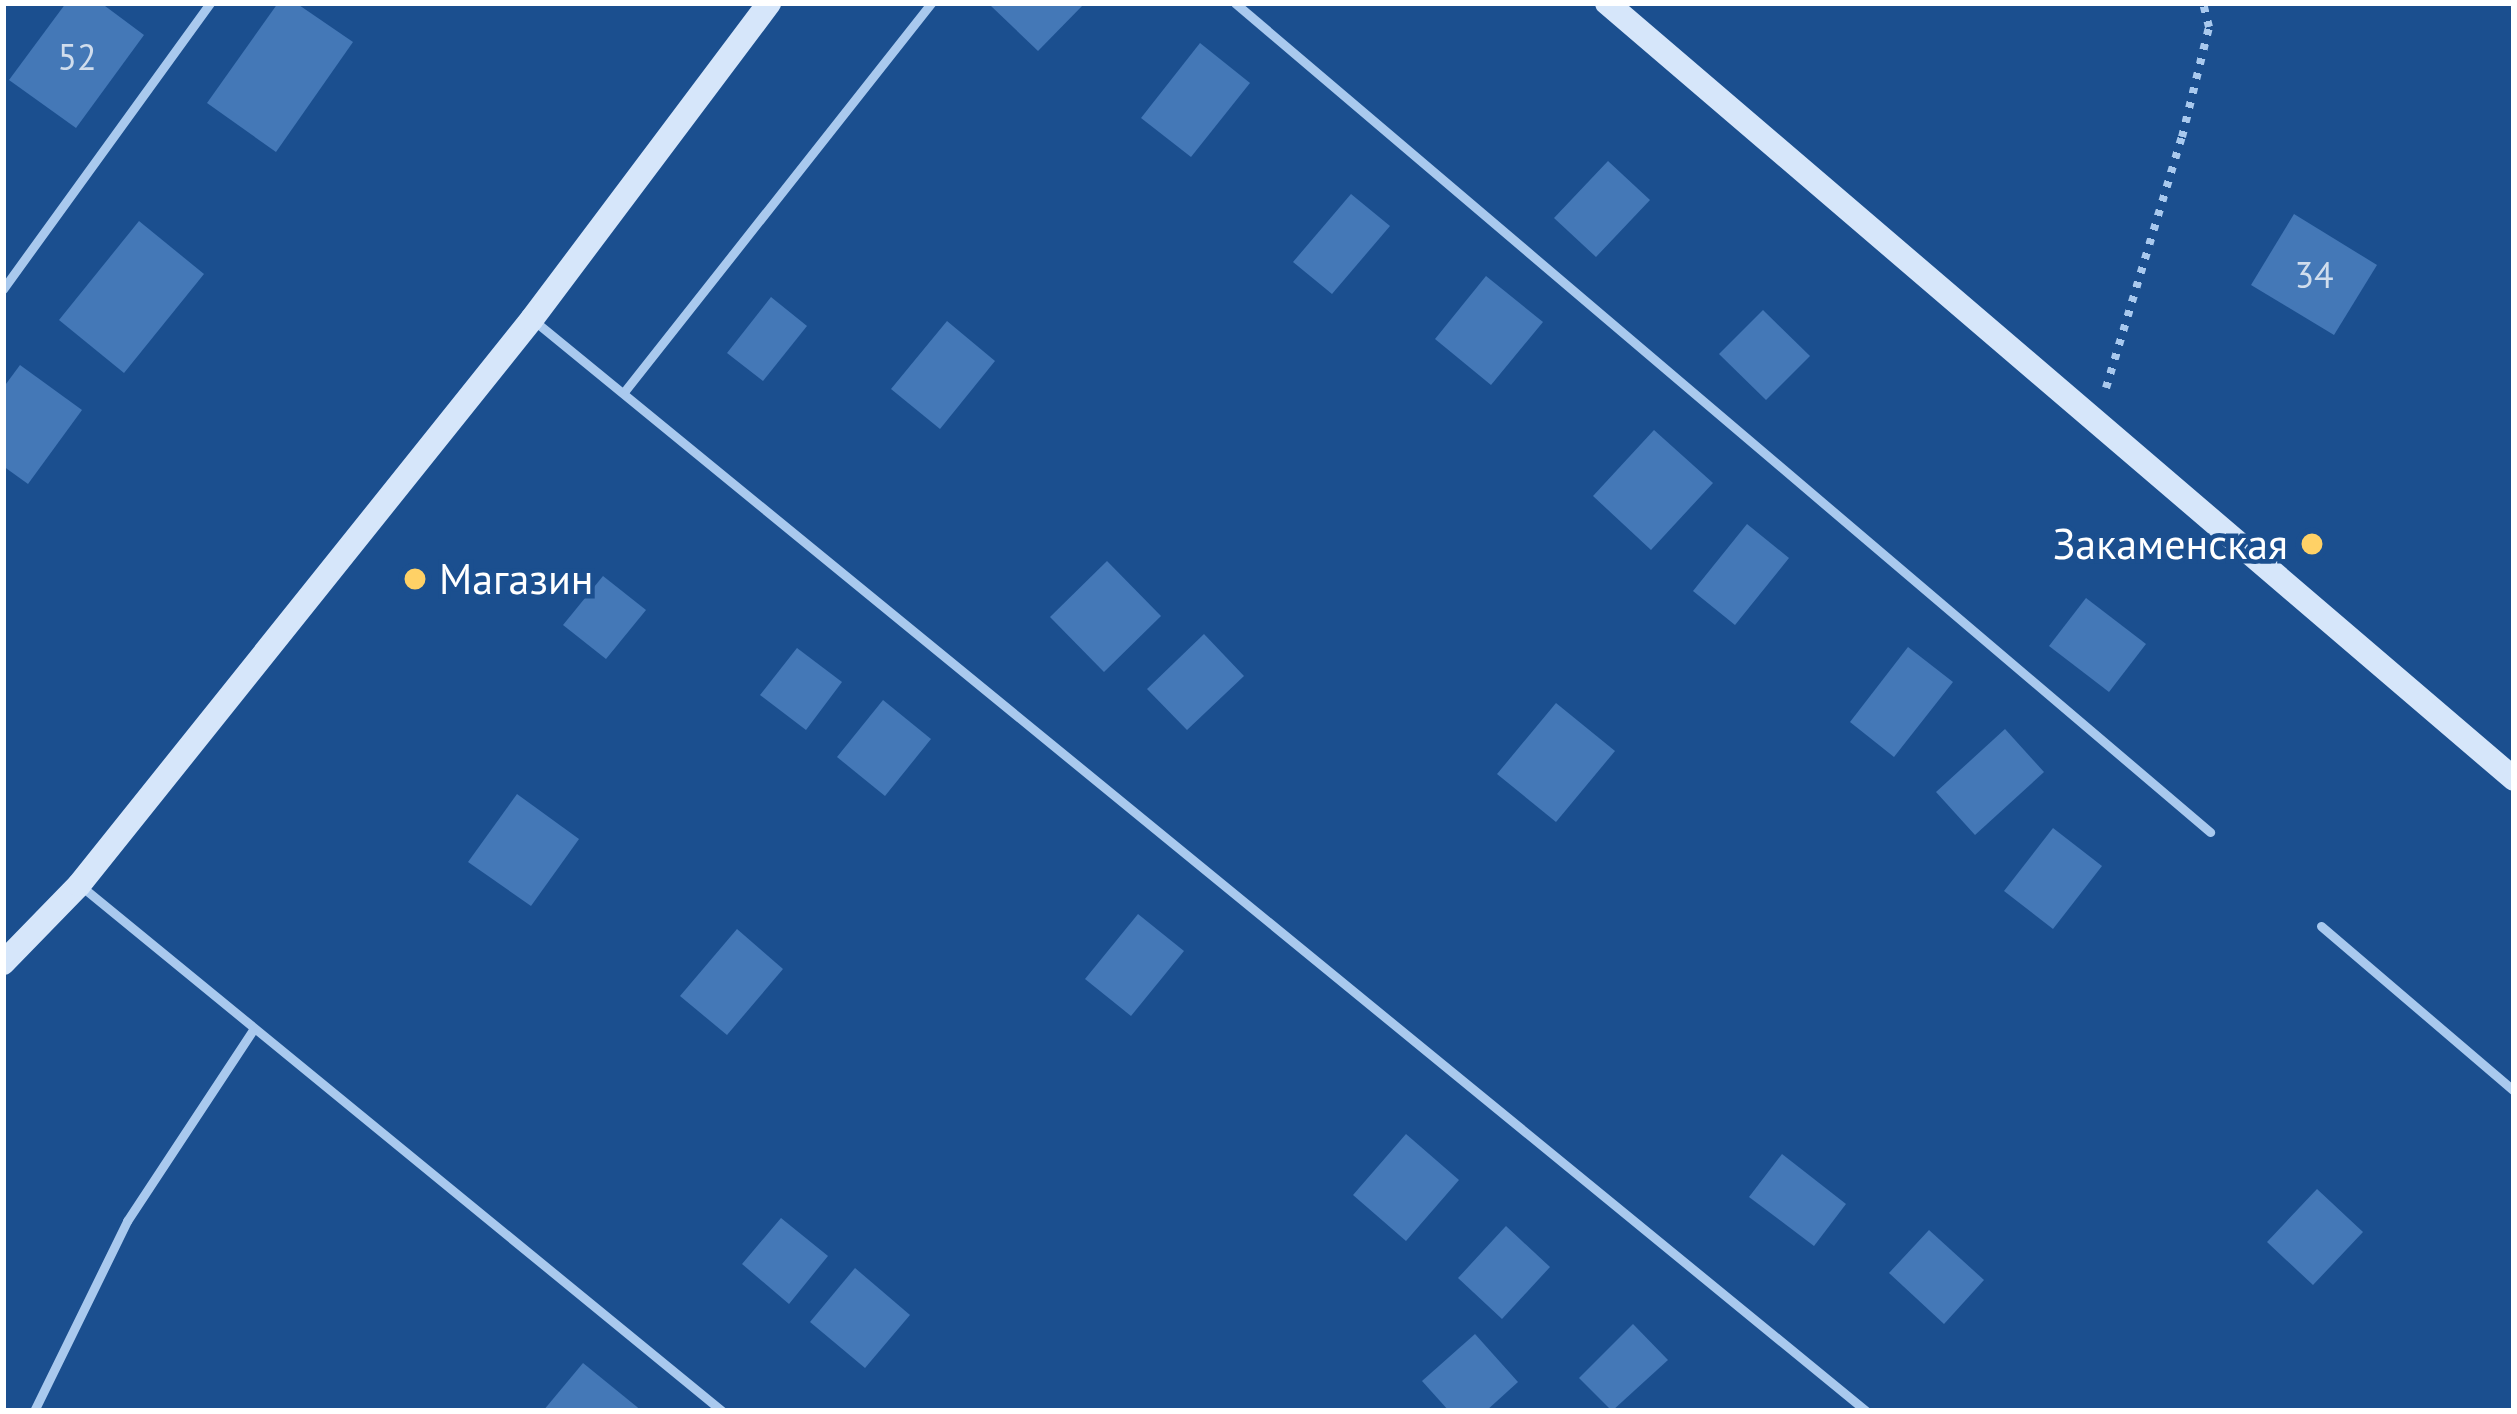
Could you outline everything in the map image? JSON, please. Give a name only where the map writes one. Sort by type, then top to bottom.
[{"type":"main road","points":[[3,963],[79,884],[532,320],[769,3]]},
{"type":"main road","points":[[1607,3],[2514,779]]},
{"type":"lane","points":[[3,289],[211,3]]},
{"type":"lane","points":[[624,392],[931,3]]},
{"type":"lane","points":[[1235,3],[2210,832]]},
{"type":"lane","points":[[532,320],[1866,1411]]},
{"type":"lane","points":[[79,884],[722,1411]]},
{"type":"lane","points":[[2321,926],[2514,1091]]},
{"type":"lane","points":[[34,1411],[128,1221],[253,1030]]},
{"type":"path","points":[[2096,422],[2182,136],[2209,27],[2203,3]]},
{"type":"building","points":[[66,3],[101,3],[144,35],[76,128],[9,80]]},
{"type":"building","points":[[278,3],[296,3],[353,42],[276,152],[207,103]]},
{"type":"building","points":[[994,3],[1085,3],[1038,51],[991,6]]},
{"type":"building","points":[[1200,43],[1250,83],[1191,157],[1141,118]]},
{"type":"building","points":[[1608,161],[1650,200],[1596,257],[1554,218]]},
{"type":"building","points":[[1351,194],[1390,226],[1332,294],[1293,262]]},
{"type":"building","points":[[2294,214],[2377,265],[2334,335],[2251,285]]},
{"type":"building","points":[[139,221],[204,274],[124,373],[59,320]]},
{"type":"building","points":[[1486,276],[1543,322],[1491,385],[1435,339]]},
{"type":"building","points":[[771,297],[807,326],[763,381],[727,353]]},
{"type":"building","points":[[1763,310],[1810,356],[1766,400],[1719,354]]},
{"type":"building","points":[[947,321],[995,361],[940,429],[891,389]]},
{"type":"building","points":[[20,365],[82,410],[28,484],[3,466],[3,388]]},
{"type":"building","points":[[1654,430],[1713,483],[1651,550],[1593,496]]},
{"type":"building","points":[[1747,524],[1789,558],[1735,625],[1693,591]]},
{"type":"building","points":[[1107,561],[1161,616],[1104,672],[1050,617]]},
{"type":"building","points":[[603,576],[646,610],[606,659],[563,625]]},
{"type":"building","points":[[2086,598],[2146,644],[2109,692],[2049,646]]},
{"type":"building","points":[[1204,634],[1244,676],[1187,730],[1147,689]]},
{"type":"building","points":[[1908,647],[1953,682],[1894,757],[1850,722]]},
{"type":"building","points":[[797,648],[842,682],[806,730],[760,695]]},
{"type":"building","points":[[883,700],[931,739],[885,796],[837,757]]},
{"type":"building","points":[[1556,703],[1615,751],[1556,822],[1497,774]]},
{"type":"building","points":[[2005,729],[2044,772],[1975,835],[1936,792]]},
{"type":"building","points":[[517,794],[579,839],[531,906],[468,862]]},
{"type":"building","points":[[2053,828],[2102,866],[2053,929],[2004,891]]},
{"type":"building","points":[[1138,914],[1184,951],[1131,1016],[1085,979]]},
{"type":"building","points":[[737,929],[783,969],[727,1035],[680,996]]},
{"type":"building","points":[[1406,1134],[1459,1180],[1406,1241],[1353,1195]]},
{"type":"building","points":[[1782,1154],[1846,1204],[1814,1246],[1749,1197]]},
{"type":"building","points":[[2317,1189],[2363,1232],[2313,1285],[2267,1242]]},
{"type":"building","points":[[781,1218],[828,1256],[789,1304],[742,1264]]},
{"type":"building","points":[[1506,1226],[1550,1267],[1502,1319],[1458,1278]]},
{"type":"building","points":[[1929,1230],[1984,1280],[1944,1324],[1889,1273]]},
{"type":"building","points":[[855,1268],[910,1315],[865,1368],[810,1322]]},
{"type":"building","points":[[1633,1324],[1668,1360],[1612,1411],[1579,1378]]},
{"type":"building","points":[[1475,1334],[1518,1382],[1486,1411],[1449,1411],[1422,1381]]},
{"type":"building","points":[[583,1363],[642,1411],[543,1411]]},
{"type":"place","name":"Закаменская","points":[[2312,544]]},
{"type":"place","name":"Магазин","points":[[415,579]]}]
